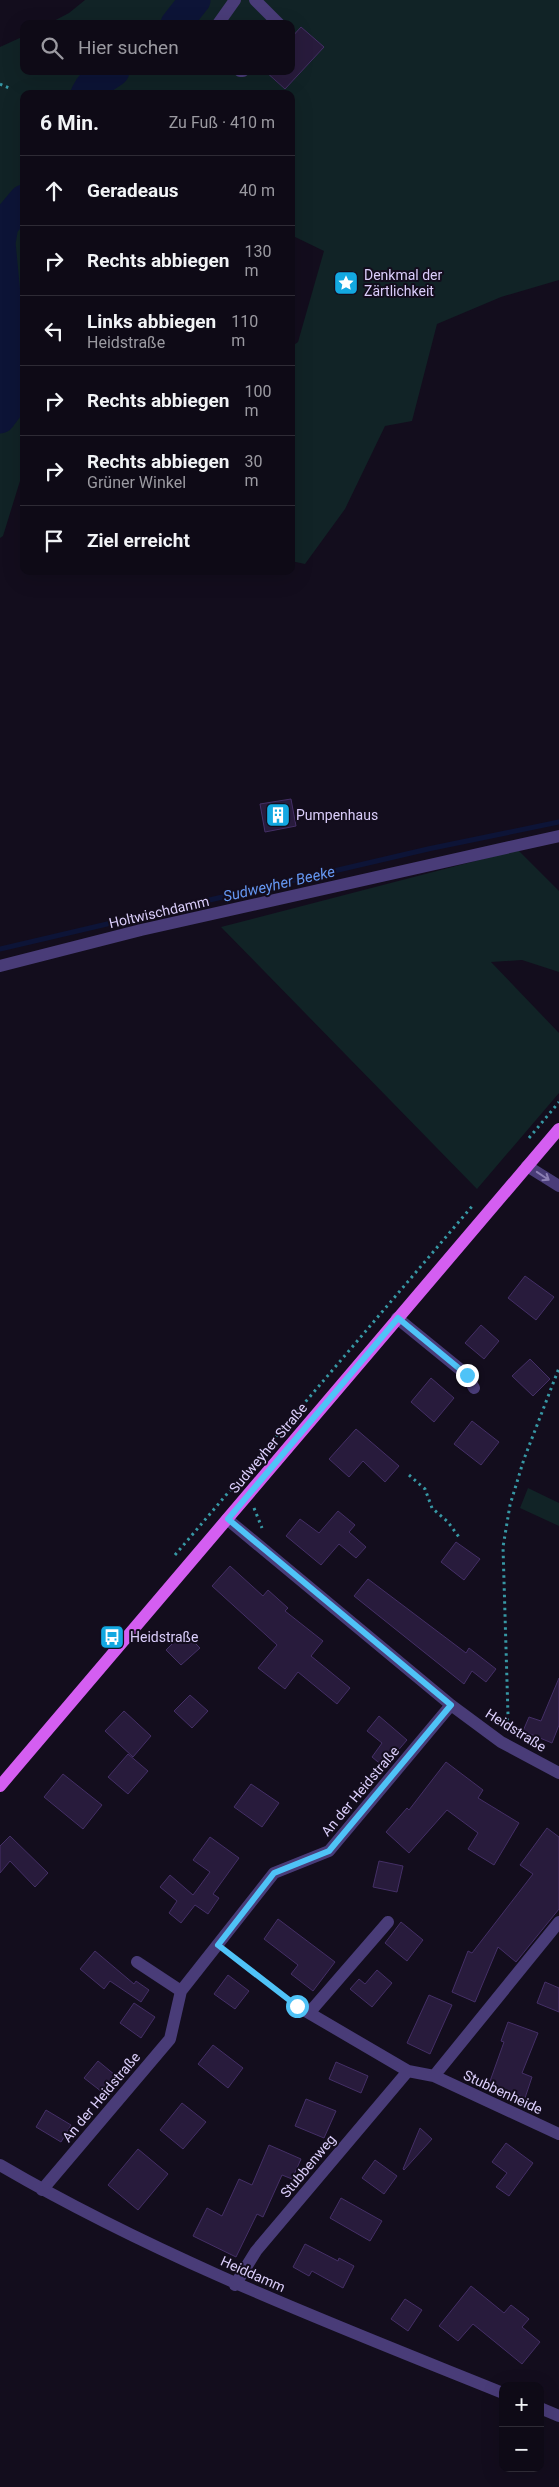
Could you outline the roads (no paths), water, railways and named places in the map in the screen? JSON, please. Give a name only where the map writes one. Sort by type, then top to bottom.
[{"type":"main road","name":"Sudweyher Straße","points":[[0,1786],[559,1129]]},
{"type":"street","points":[[221,20],[235,0]]},
{"type":"street","points":[[255,0],[275,20]]},
{"type":"street","name":"Holtwischdamm","points":[[0,966],[141,930],[559,836]]},
{"type":"street","points":[[527,1166],[559,1186]]},
{"type":"street","points":[[398,1318],[467,1375],[474,1388]]},
{"type":"street","name":"Heidstraße","points":[[228,1519],[451,1705],[501,1742],[559,1773]]},
{"type":"street","name":"An der Heidstraße","points":[[42,2190],[170,2039],[182,1991],[274,1873],[329,1851],[451,1705]]},
{"type":"street","points":[[309,2013],[388,1922]]},
{"type":"street","points":[[297,2006],[408,2071],[434,2076],[559,1922]]},
{"type":"street","points":[[136,1962],[182,1991]]},
{"type":"street","name":"Stubbenweg","points":[[235,2284],[256,2251],[408,2071]]},
{"type":"street","name":"Stubbenheide","points":[[434,2076],[559,2134]]},
{"type":"street","name":"Heiddamm","points":[[0,2165],[42,2190],[235,2284],[499,2391]]},
{"type":"street","points":[[544,2410],[559,2416]]},
{"type":"waterway","points":[[179,20],[195,0]]},
{"type":"waterway","points":[[88,90],[108,75]]},
{"type":"waterway","points":[[0,418],[15,398],[0,243],[3,225],[20,205]]},
{"type":"waterway","name":"Sudweyher Beeke","points":[[0,949],[428,849],[559,822]]},
{"type":"place","name":"Denkmal der Zärtlichkeit","points":[[346,283]]},
{"type":"place","name":"Pumpenhaus","points":[[278,815]]},
{"type":"place","name":"Heidstraße","points":[[112,1637]]}]
